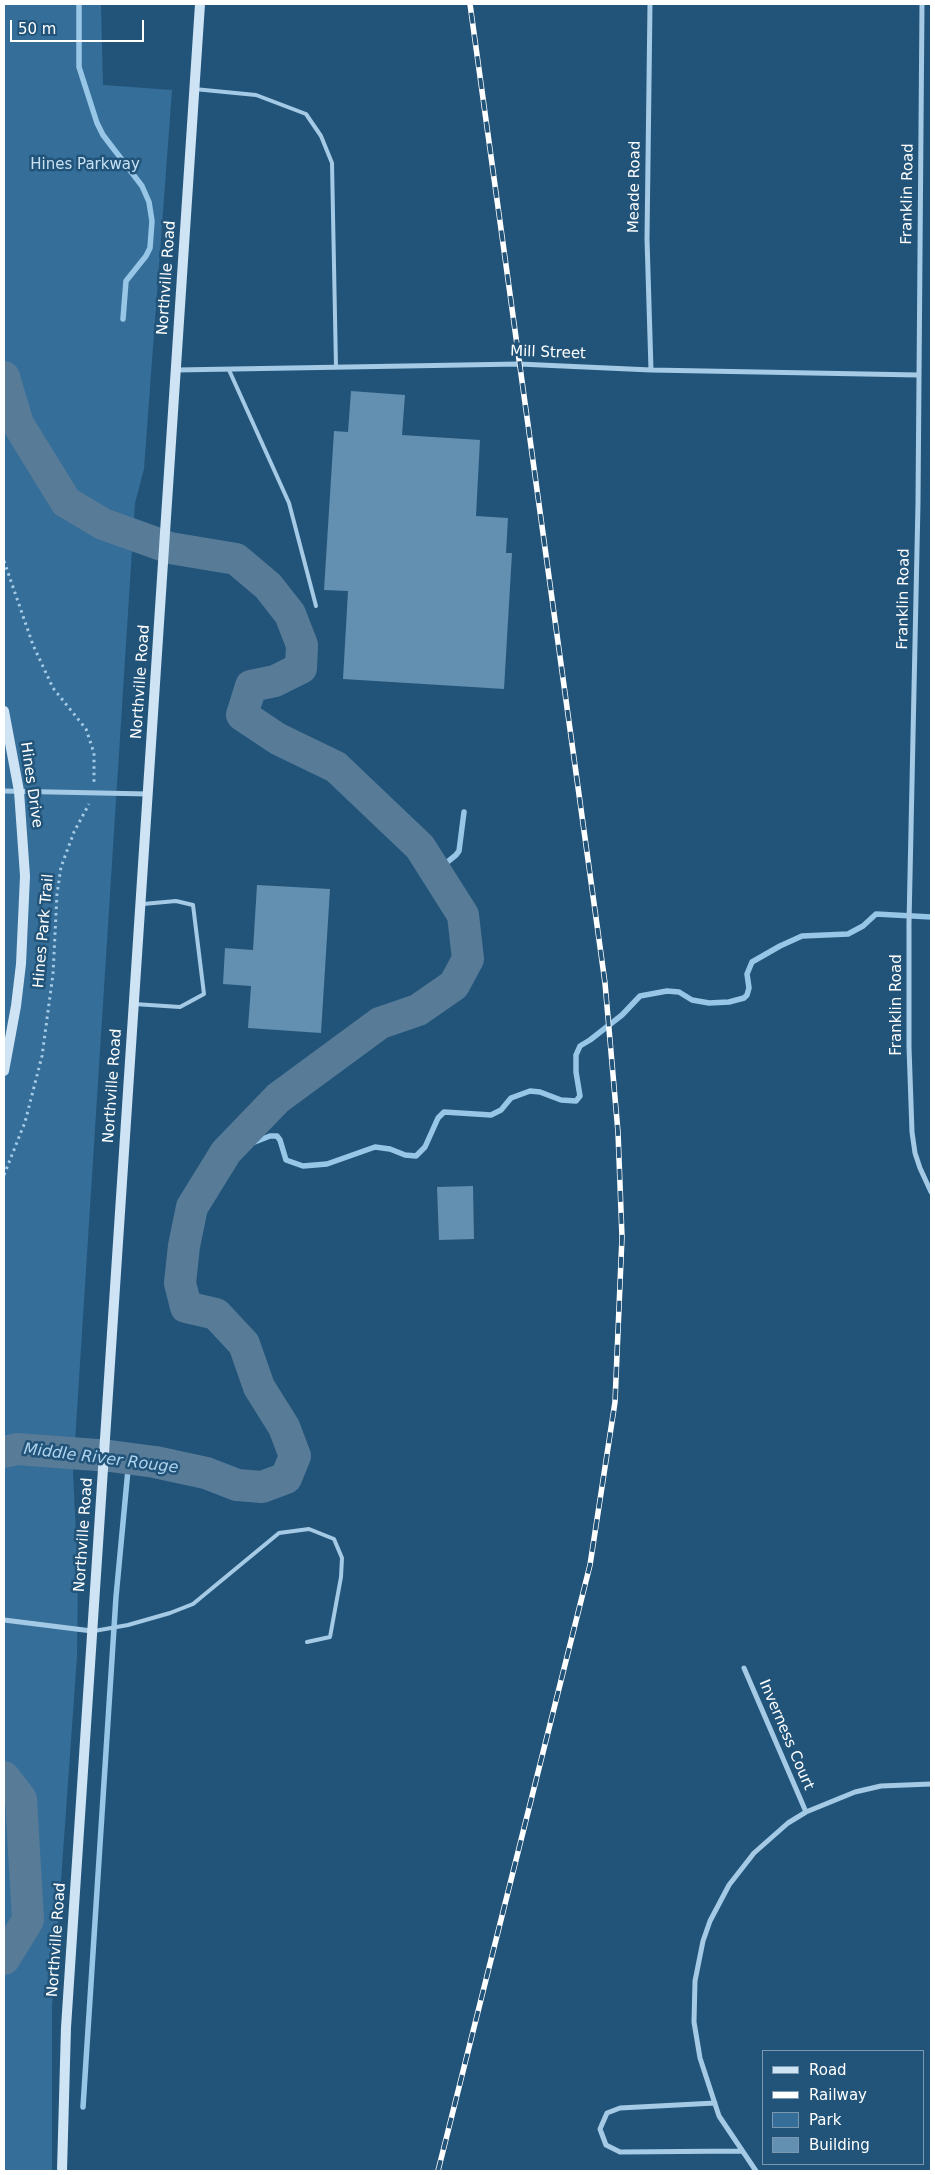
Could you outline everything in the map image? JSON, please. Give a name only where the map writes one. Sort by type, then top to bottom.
[{"type":"street","name":"Northville Road","points":[[62,2171],[66,2027],[200,4]]},
{"type":"street","name":"Meade Road","points":[[650,4],[647,239],[651,370]]},
{"type":"street","name":"Franklin Road","points":[[922,4],[918,523],[909,924],[909,1047],[912,1132],[920,1168],[931,1192]]},
{"type":"street","name":"Mill Street","points":[[177,370],[519,364],[651,370],[918,375]]},
{"type":"street","name":"Hines Drive","points":[[4,711],[19,790],[23,830],[24,921],[16,1006],[4,1071]]},
{"type":"street","points":[[4,791],[148,794]]},
{"type":"street","points":[[4,1620],[92,1631]]},
{"type":"street","name":"Inverness Court","points":[[744,1668],[806,1812]]},
{"type":"street","points":[[756,2171],[719,2116],[700,2058],[694,2022],[695,1981],[703,1941],[719,1903],[740,1869],[768,1839],[806,1812],[855,1792],[881,1786],[931,1784]]},
{"type":"street","points":[[714,2103],[620,2108],[608,2113],[600,2128],[606,2145],[620,2152],[742,2150]]},
{"type":"lane","points":[[194,89],[256,95],[306,114],[321,136],[332,163],[336,368]]},
{"type":"lane","points":[[229,370],[289,502],[316,606]]},
{"type":"lane","points":[[134,1004],[180,1007],[204,994],[193,905],[176,901],[140,904]]},
{"type":"lane","points":[[92,1631],[128,1625],[170,1613],[192,1604],[279,1533],[309,1529],[334,1539],[342,1558],[341,1577],[330,1637],[307,1642]]},
{"type":"path","name":"Hines Park Trail","points":[[4,561],[33,645],[54,688],[86,729],[94,753],[95,778],[90,802],[74,832],[61,866],[57,894],[53,974],[42,1056],[24,1122],[4,1175]]},
{"type":"green space","name":"Hines Parkway","points":[[4,4],[101,4],[103,85],[172,90],[144,469],[135,503],[73,1473],[78,1576],[77,1656],[52,2007],[52,2171],[4,2171]]},
{"type":"building","points":[[351,391],[405,395],[402,435],[480,440],[476,516],[508,518],[506,553],[512,553],[504,689],[343,679],[348,591],[324,590],[334,431],[348,432]]},
{"type":"building","points":[[257,885],[330,889],[321,1033],[248,1028],[251,986],[223,984],[225,948],[253,950]]},
{"type":"building","points":[[473,1186],[474,1239],[439,1240],[437,1187]]},
{"type":"waterway","points":[[79,4],[79,67],[97,123],[103,135],[142,186],[149,202],[152,221],[150,248],[126,281],[123,319]]},
{"type":"waterway","name":"Middle River Rouge","points":[[4,377],[18,424],[66,502],[103,524],[170,548],[236,559],[268,586],[290,614],[302,645],[301,668],[275,681],[251,686],[242,715],[278,739],[336,767],[420,847],[463,915],[468,959],[454,985],[418,1010],[380,1023],[278,1098],[226,1152],[192,1207],[184,1246],[180,1283],[186,1307],[216,1314],[244,1344],[259,1387],[284,1427],[295,1456],[286,1478],[262,1487],[237,1485],[206,1473],[155,1462],[110,1456],[17,1449],[4,1452]]},
{"type":"waterway","points":[[435,872],[459,851],[464,812]]},
{"type":"waterway","points":[[230,1148],[247,1145],[270,1136],[277,1136],[286,1160],[303,1166],[327,1164],[375,1147],[416,1156],[425,1147],[438,1118],[444,1112],[491,1115],[501,1110],[511,1098],[530,1091],[540,1092],[561,1100],[576,1101],[580,1096],[576,1072],[576,1055],[580,1046],[622,1015],[640,996],[667,991],[679,992],[692,1000],[709,1003],[729,1002],[744,998],[749,988],[747,974],[752,962],[802,936],[848,934],[863,926],[876,914],[931,917]]},
{"type":"waterway","points":[[83,2107],[116,1597],[129,1459]]},
{"type":"waterway","name":"Middle River Rouge","points":[[4,1777],[21,1799],[28,1920],[4,1959]]},
{"type":"railway","points":[[438,2171],[590,1565],[615,1402],[622,1237],[618,1132],[605,983],[470,4]]}]
